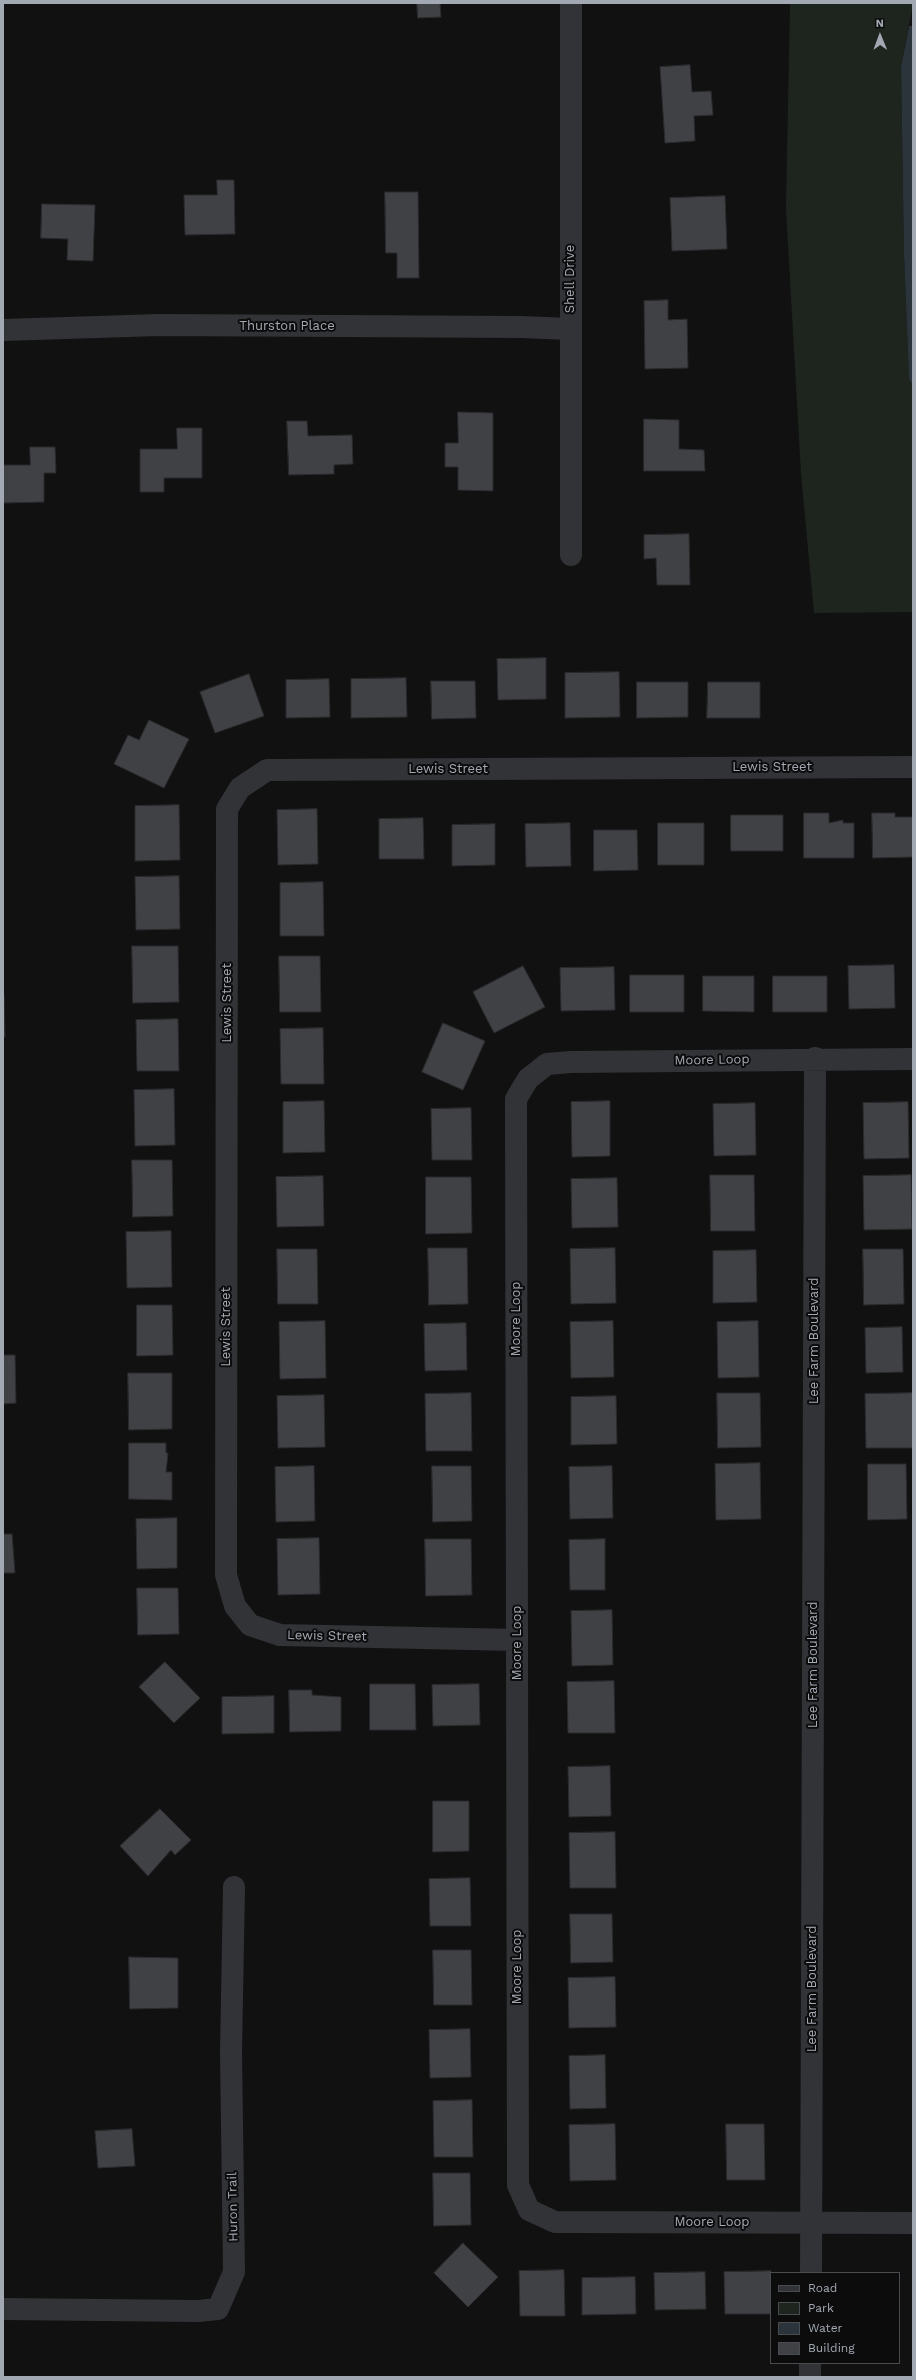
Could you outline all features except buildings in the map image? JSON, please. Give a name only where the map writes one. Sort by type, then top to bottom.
[{"type":"street","name":"Shell Drive","points":[[570,3],[571,555]]},
{"type":"street","name":"Thurston Place","points":[[3,330],[159,325],[521,327],[570,329]]},
{"type":"street","name":"Lewis Street","points":[[517,1640],[280,1635],[250,1625],[235,1606],[226,1575],[227,809],[240,788],[267,770],[913,767]]},
{"type":"street","name":"Moore Loop","points":[[913,1059],[815,1058],[571,1062],[547,1064],[528,1079],[516,1099],[518,2185],[529,2210],[555,2222],[913,2223]]},
{"type":"street","name":"Lee Farm Boulevard","points":[[810,2272],[815,1058]]},
{"type":"street","name":"Huron Trail","points":[[3,2309],[198,2311],[218,2309],[234,2272],[230,2052],[234,1888]]},
{"type":"street","points":[[810,2364],[810,2377]]},
{"type":"green space","points":[[790,3],[913,3],[901,67],[904,256],[909,379],[913,386],[913,612],[814,613],[801,474],[786,208]]},
{"type":"water","points":[[909,26],[913,26],[913,386],[909,379],[904,256],[901,67]]}]
